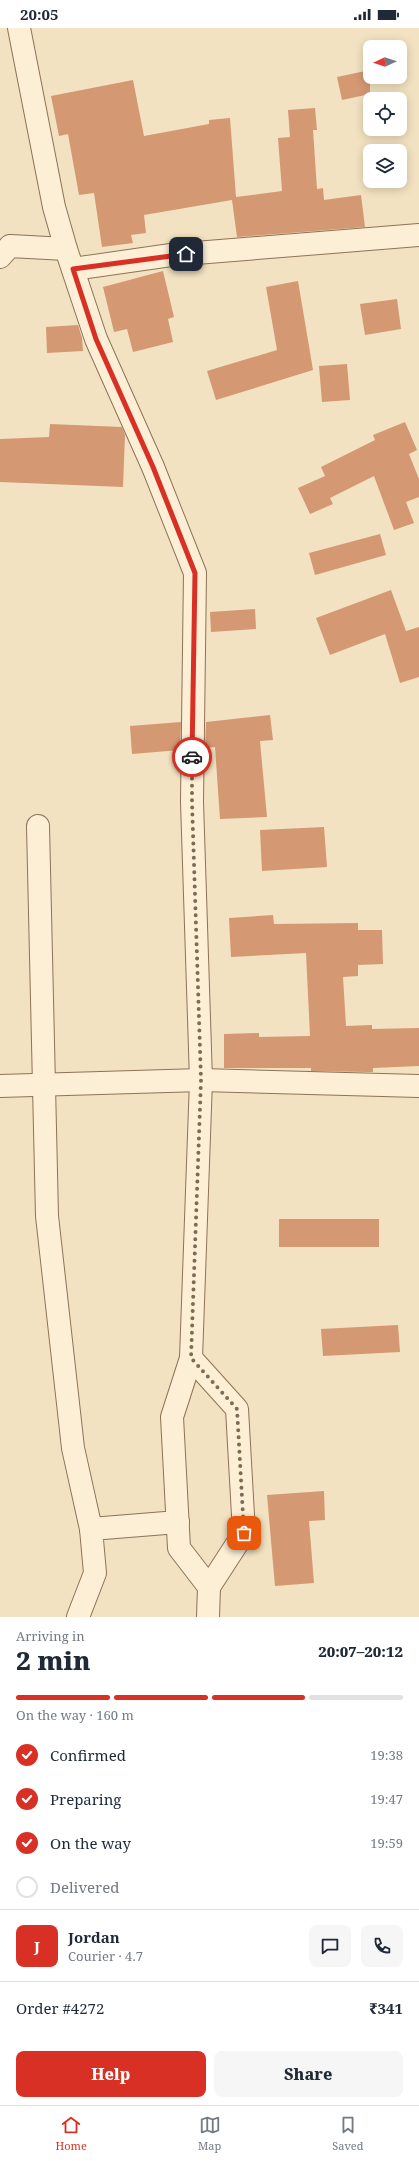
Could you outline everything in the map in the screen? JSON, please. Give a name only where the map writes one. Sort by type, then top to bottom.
[{"type":"street","points":[[19,28],[54,207],[70,259],[96,339],[153,467],[195,573],[192,802],[201,1080],[191,1358],[172,1417],[179,1548],[209,1587]]},
{"type":"street","points":[[0,257],[10,246],[70,259],[171,255],[419,235]]},
{"type":"street","points":[[38,826],[47,1216],[73,1448],[91,1529],[95,1573],[78,1617]]},
{"type":"street","points":[[0,1086],[201,1080],[419,1086]]},
{"type":"street","points":[[191,1358],[237,1409],[244,1533],[209,1587],[208,1617]]},
{"type":"street","points":[[91,1529],[178,1522]]},
{"type":"building","points":[[363,71],[363,84],[370,84],[370,92],[363,92],[363,96],[342,100],[337,77]]},
{"type":"building","points":[[133,80],[144,136],[209,124],[209,120],[230,118],[236,197],[282,191],[278,138],[290,137],[288,110],[315,108],[317,130],[313,130],[317,189],[323,188],[324,200],[361,195],[365,227],[237,237],[232,200],[144,215],[146,233],[131,235],[133,243],[102,247],[94,193],[79,195],[68,134],[59,136],[51,96]]},
{"type":"building","points":[[163,271],[174,317],[168,319],[173,342],[133,352],[127,329],[114,332],[103,287]]},
{"type":"building","points":[[298,281],[313,370],[216,400],[207,371],[277,350],[266,287]]},
{"type":"building","points":[[397,299],[401,329],[365,335],[360,304]]},
{"type":"building","points":[[78,325],[82,338],[83,351],[47,353],[46,327]]},
{"type":"building","points":[[347,364],[350,400],[322,402],[319,366]]},
{"type":"building","points":[[405,422],[417,450],[409,454],[419,479],[419,497],[406,502],[414,523],[394,530],[374,476],[330,498],[333,504],[310,514],[298,488],[325,476],[321,467],[375,440],[373,435]]},
{"type":"building","points":[[50,424],[122,427],[125,435],[123,487],[0,482],[0,439],[49,437]]},
{"type":"building","points":[[380,534],[386,555],[315,575],[309,553]]},
{"type":"building","points":[[391,590],[406,631],[419,627],[419,677],[400,683],[385,634],[330,655],[316,618]]},
{"type":"building","points":[[255,609],[256,629],[211,632],[210,612]]},
{"type":"building","points":[[270,715],[273,740],[260,741],[267,817],[220,819],[215,747],[205,748],[206,722]]},
{"type":"building","points":[[181,722],[180,750],[132,754],[130,726]]},
{"type":"building","points":[[324,827],[327,867],[262,871],[260,830]]},
{"type":"building","points":[[273,915],[274,924],[358,923],[358,930],[382,930],[383,964],[358,965],[358,976],[343,977],[346,1026],[372,1025],[372,1029],[419,1028],[419,1066],[373,1068],[373,1072],[311,1071],[311,1068],[224,1068],[224,1034],[259,1033],[259,1037],[310,1036],[306,953],[231,957],[229,918]]},
{"type":"building","points":[[279,1219],[379,1219],[379,1247],[279,1247]]},
{"type":"building","points":[[398,1325],[400,1352],[323,1356],[321,1329]]},
{"type":"building","points":[[324,1491],[325,1520],[309,1521],[314,1583],[275,1586],[267,1495]]},
{"type":"way so far","points":[[192,757],[192,802],[201,1080],[191,1358],[237,1409],[244,1533]]},
{"type":"route","points":[[186,254],[73,269],[96,339],[153,467],[195,573],[192,757]]}]
